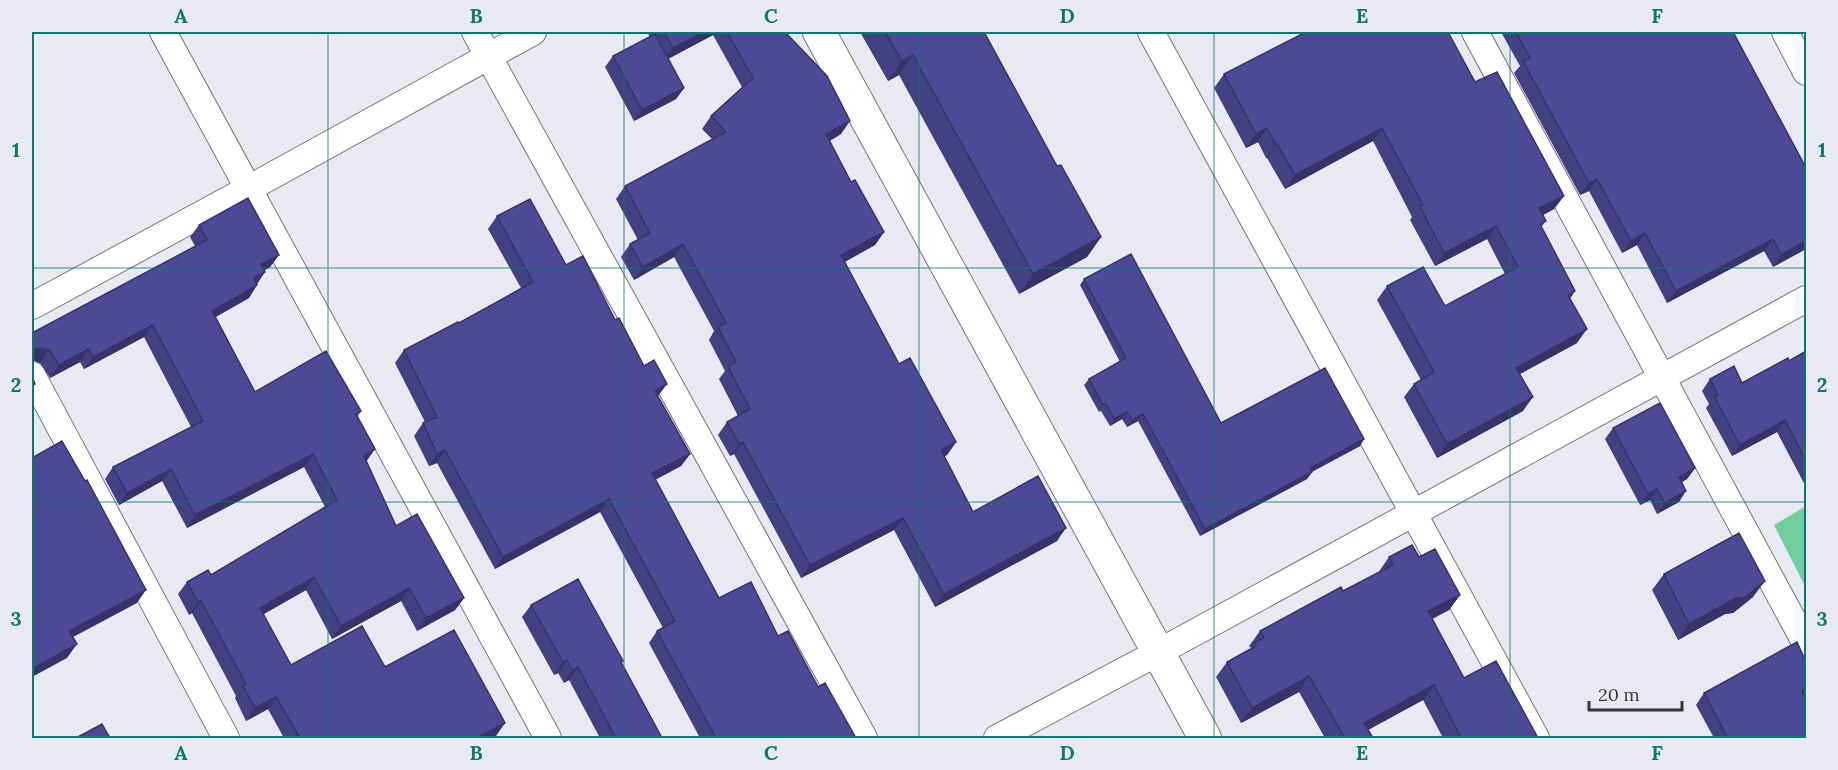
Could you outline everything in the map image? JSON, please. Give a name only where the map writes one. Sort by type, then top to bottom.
[{"type":"street","points":[[163,32],[548,738]]},
{"type":"street","points":[[476,32],[864,738]]},
{"type":"street","points":[[32,306],[533,32]]},
{"type":"street","points":[[819,32],[1205,738]]},
{"type":"street","points":[[1151,32],[1536,738]]},
{"type":"street","points":[[1475,32],[1806,644]]},
{"type":"street","points":[[1785,32],[1806,72]]},
{"type":"street","points":[[996,738],[1159,652],[1806,299]]},
{"type":"street","points":[[32,375],[226,738]]},
{"type":"green space","points":[[1806,506],[1806,588],[1774,525]]},
{"type":"building","points":[[664,32],[704,32],[673,48]]},
{"type":"building","points":[[727,32],[785,32],[827,76],[850,121],[826,134],[851,182],[855,180],[884,232],[841,255],[899,364],[910,358],[956,442],[941,450],[973,512],[1038,476],[1066,528],[944,594],[903,518],[810,565],[743,442],[739,444],[727,422],[750,409],[728,366],[736,362],[718,327],[726,323],[683,244],[643,267],[630,244],[650,233],[625,186],[726,132],[711,116],[753,78]]},
{"type":"building","points":[[885,32],[984,32],[1057,166],[1061,165],[1101,237],[1033,274],[913,55],[902,61]]},
{"type":"building","points":[[1306,32],[1448,32],[1475,82],[1497,72],[1564,196],[1539,208],[1546,221],[1540,224],[1575,291],[1568,295],[1587,329],[1516,368],[1533,397],[1447,444],[1414,384],[1434,372],[1387,286],[1423,267],[1445,306],[1518,267],[1496,226],[1444,253],[1420,206],[1423,205],[1382,128],[1295,175],[1267,128],[1256,134],[1224,74]]},
{"type":"building","points":[[1516,32],[1733,32],[1804,164],[1806,162],[1806,241],[1781,255],[1773,239],[1676,291],[1645,233],[1631,241],[1597,179],[1589,183],[1523,61],[1530,58]]},
{"type":"building","points":[[655,34],[684,88],[642,110],[613,56]]},
{"type":"building","points":[[248,198],[279,255],[261,264],[265,272],[254,278],[257,285],[212,311],[255,392],[326,351],[361,411],[356,414],[375,449],[364,456],[396,526],[417,514],[464,598],[426,618],[409,588],[341,626],[314,577],[260,608],[291,665],[362,626],[385,667],[454,630],[505,723],[476,738],[300,738],[276,697],[255,708],[243,686],[246,684],[201,601],[198,602],[187,582],[208,570],[211,575],[337,500],[313,454],[195,515],[171,469],[127,493],[113,467],[203,421],[153,325],[93,357],[89,349],[59,365],[49,350],[42,348],[32,351],[32,333],[207,240],[199,225]]},
{"type":"building","points":[[530,199],[566,265],[583,256],[615,320],[619,318],[644,366],[654,360],[667,384],[655,391],[690,454],[652,473],[719,598],[751,582],[778,636],[788,631],[818,687],[825,683],[856,738],[716,738],[657,631],[675,621],[609,499],[503,557],[445,450],[437,454],[423,423],[437,417],[404,350],[533,282],[497,216]]},
{"type":"building","points":[[1131,254],[1221,423],[1325,368],[1364,439],[1310,468],[1312,472],[1205,529],[1143,414],[1132,420],[1127,412],[1114,419],[1106,404],[1103,405],[1089,379],[1126,358],[1084,279]]},
{"type":"building","points":[[1806,351],[1806,461],[1785,420],[1740,445],[1714,396],[1718,395],[1710,379],[1734,366],[1742,383]]},
{"type":"building","points":[[1660,403],[1695,468],[1679,477],[1686,491],[1665,503],[1657,489],[1648,494],[1613,428]]},
{"type":"building","points":[[62,441],[85,481],[87,480],[146,590],[69,631],[77,644],[32,669],[32,458]]},
{"type":"building","points":[[1739,533],[1765,581],[1745,597],[1736,598],[1689,624],[1664,574]]},
{"type":"building","points":[[1412,545],[1419,557],[1435,549],[1460,595],[1428,611],[1464,678],[1496,661],[1538,738],[1461,738],[1434,685],[1364,723],[1373,738],[1345,738],[1309,676],[1252,708],[1227,662],[1256,646],[1254,643],[1264,638],[1260,631],[1341,587],[1343,591],[1393,565],[1389,557]]},
{"type":"building","points":[[578,579],[662,738],[616,738],[578,667],[572,670],[567,660],[563,662],[531,605]]},
{"type":"building","points":[[1797,642],[1806,662],[1806,688],[1802,691],[1806,700],[1806,738],[1728,738],[1704,693]]},
{"type":"building","points":[[102,724],[110,738],[76,738]]}]
